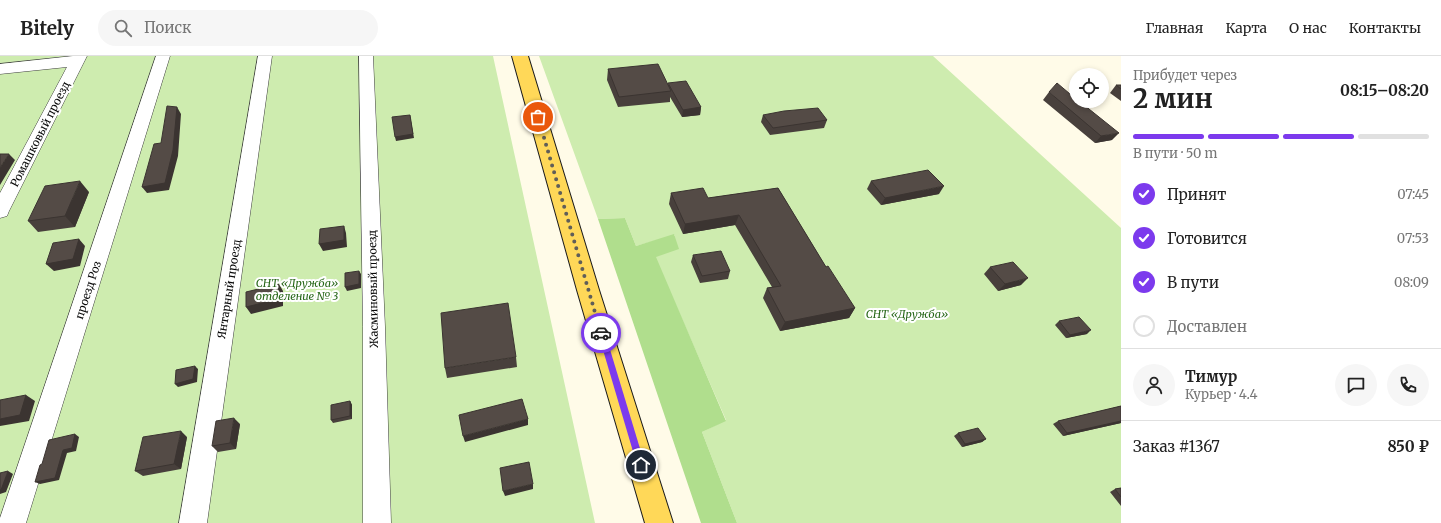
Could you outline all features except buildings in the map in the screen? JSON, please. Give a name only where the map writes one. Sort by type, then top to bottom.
[{"type":"main road","points":[[520,56],[588,290],[659,523]]},
{"type":"street","name":"проезд Роз","points":[[12,523],[163,56]]},
{"type":"street","name":"Янтарный проезд","points":[[193,523],[265,56]]},
{"type":"street","name":"Жасминовый проезд","points":[[366,56],[374,327],[377,523]]},
{"type":"street","points":[[0,69],[79,58]]},
{"type":"street","name":"Ромашковый проезд","points":[[0,212],[79,58]]},
{"type":"green space","name":"СНТ «Дружба» отделение № 3","points":[[0,56],[493,56],[595,523],[0,523]]},
{"type":"green space","name":"СНТ «Дружба»","points":[[539,56],[933,56],[1121,228],[1121,523],[737,523],[702,432],[726,420],[655,257],[675,235],[636,246],[625,218],[598,219]]},
{"type":"green space","points":[[625,218],[636,246],[674,234],[679,249],[656,257],[726,421],[702,432],[737,523],[701,523],[598,219]]},
{"type":"way so far","points":[[538,117],[601,333]]},
{"type":"route","points":[[601,333],[641,465]]}]
